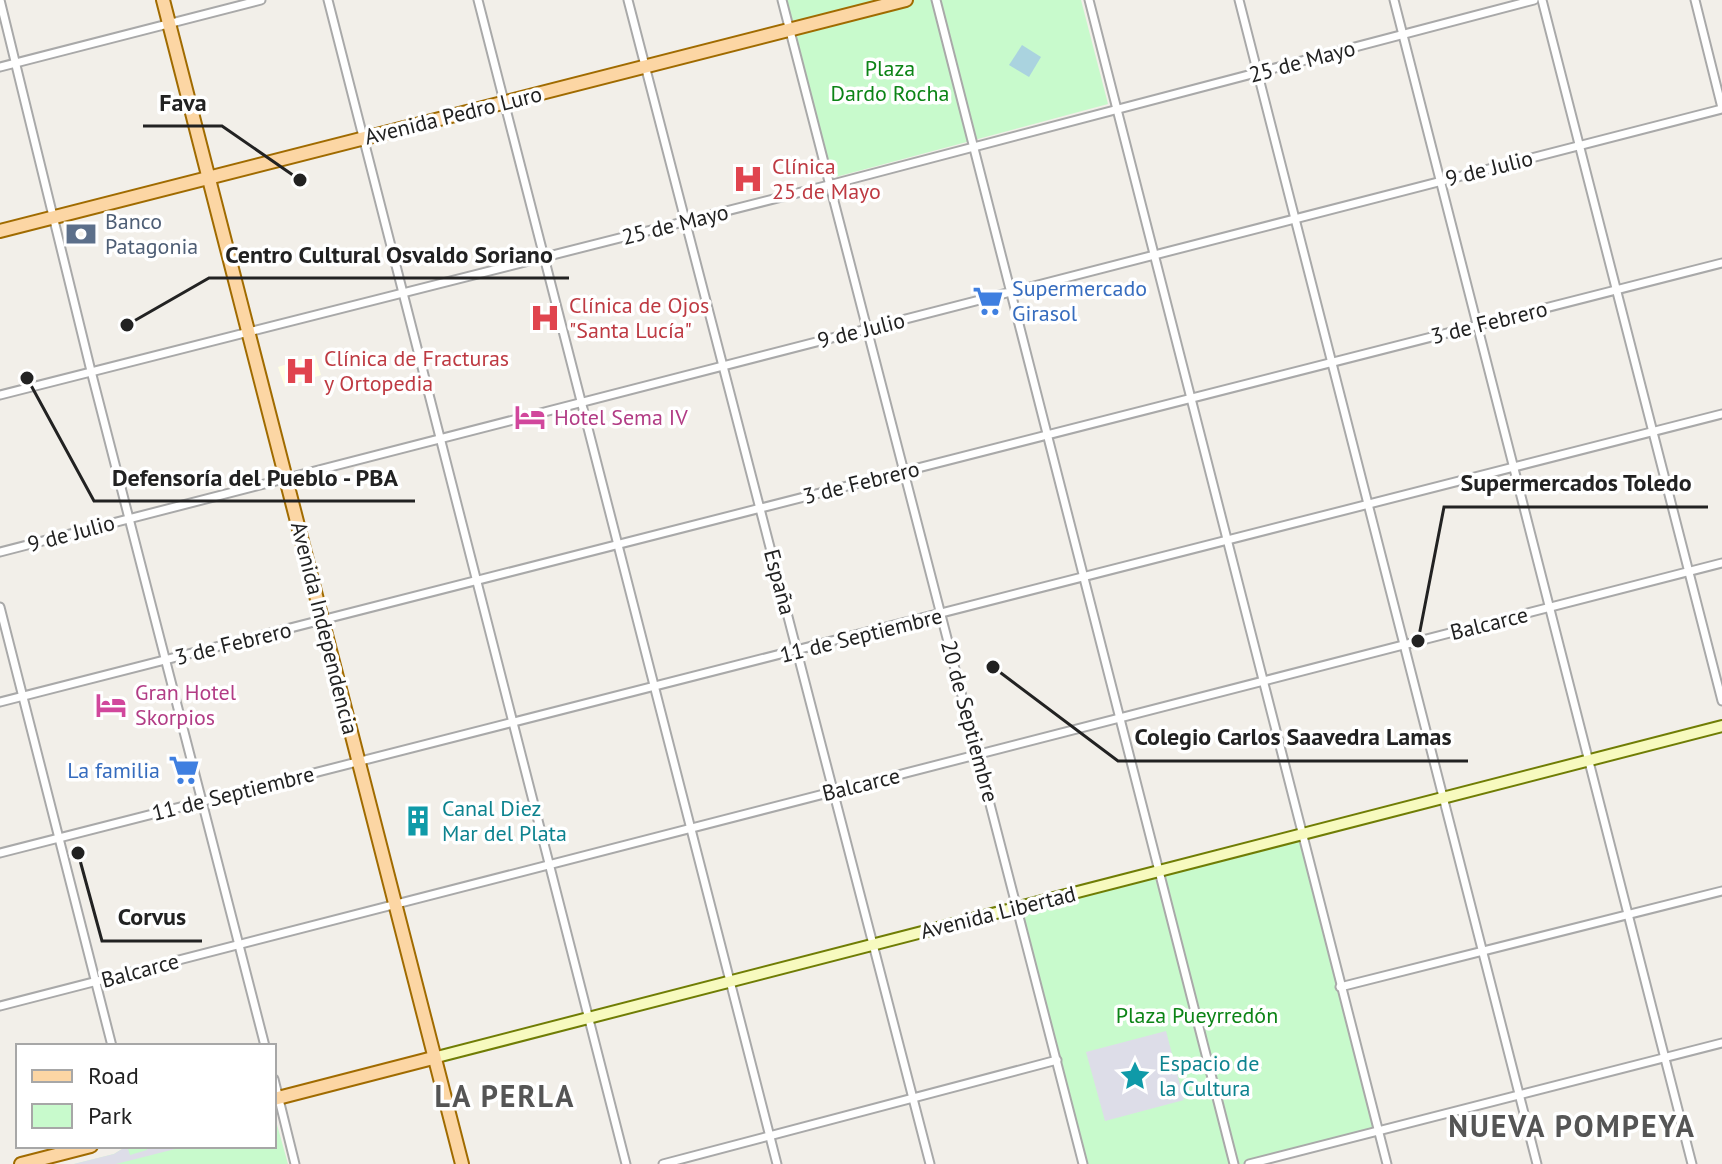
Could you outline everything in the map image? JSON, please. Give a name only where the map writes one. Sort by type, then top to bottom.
[{"type":"main road","name":"Avenida Independencia","points":[[163,0],[462,1164]]},
{"type":"main road","name":"Avenida Pedro Luro","points":[[0,231],[906,0]]},
{"type":"main road","name":"Avenida Libertad","points":[[276,1098],[1722,726]]},
{"type":"main road","points":[[21,1164],[83,1148]]},
{"type":"street","points":[[0,0],[91,371],[264,1044]]},
{"type":"street","points":[[0,67],[261,0]]},
{"type":"street","points":[[328,0],[626,1164]]},
{"type":"street","points":[[478,0],[777,1164]]},
{"type":"street","name":"España","points":[[628,0],[930,1164]]},
{"type":"street","name":"20 de Septiembre","points":[[782,0],[1083,1164]]},
{"type":"street","points":[[936,0],[1234,1164]]},
{"type":"street","points":[[1089,0],[1300,835],[1387,1164]]},
{"type":"street","points":[[1239,0],[1537,1164]]},
{"type":"street","points":[[1394,0],[1692,1164]]},
{"type":"street","name":"25 de Mayo","points":[[0,395],[829,185],[1534,0]]},
{"type":"street","points":[[1542,0],[1722,701]]},
{"type":"street","points":[[1695,0],[1722,108]]},
{"type":"street","name":"9 de Julio","points":[[0,552],[1722,108]]},
{"type":"street","name":"3 de Febrero","points":[[0,702],[1722,263]]},
{"type":"street","name":"11 de Septiembre","points":[[0,853],[1722,414]]},
{"type":"street","name":"Balcarce","points":[[0,1006],[1722,563]]},
{"type":"street","points":[[0,607],[112,1044]]},
{"type":"street","points":[[1340,987],[1722,891]]},
{"type":"street","points":[[1249,1164],[1722,1043]]},
{"type":"street","points":[[663,1164],[1057,1060]]},
{"type":"street","points":[[276,1098],[295,1164]]},
{"type":"shaded area","name":"Clínica de Fracturas y Ortopedia","points":[[315,355],[321,375],[285,387],[278,367]]},
{"type":"shaded area","name":"Espacio de la Cultura","points":[[1166,1031],[1184,1100],[1105,1121],[1086,1052]]},
{"type":"shaded area","points":[[124,1148],[128,1148],[130,1155],[146,1148],[179,1148],[116,1164],[74,1164],[114,1154]]},
{"type":"green space","name":"Plaza Dardo Rocha","points":[[786,0],[1081,0],[1108,104],[832,178]]},
{"type":"green space","name":"Plaza Pueyrredón","points":[[1300,835],[1379,1131],[1250,1164],[1083,1164],[1018,907]]},
{"type":"green space","points":[[276,1121],[288,1164],[74,1164],[114,1154],[124,1148],[276,1148]]},
{"type":"water","points":[[1022,45],[1041,57],[1029,77],[1009,65]]},
{"type":"place","name":"Clínica 25 de Mayo","points":[[748,179]]},
{"type":"place","name":"Fava","points":[[300,180]]},
{"type":"place","name":"Banco Patagonia","points":[[81,234]]},
{"type":"place","name":"Supermercado Girasol","points":[[988,301]]},
{"type":"place","name":"Clínica de Ojos \"Santa Lucía\"","points":[[545,318]]},
{"type":"place","name":"Centro Cultural Osvaldo Soriano","points":[[127,325]]},
{"type":"place","name":"Clínica de Fracturas y Ortopedia","points":[[300,371]]},
{"type":"place","name":"Defensoría del Pueblo - PBA","points":[[27,378]]},
{"type":"place","name":"Hotel Sema IV","points":[[530,417]]},
{"type":"place","name":"Supermercados Toledo","points":[[1418,641]]},
{"type":"place","name":"Colegio Carlos Saavedra Lamas","points":[[993,667]]},
{"type":"place","name":"Gran Hotel Skorpios","points":[[111,705]]},
{"type":"place","name":"La familia","points":[[184,770]]},
{"type":"place","name":"Canal Diez Mar del Plata","points":[[418,821]]},
{"type":"place","name":"Corvus","points":[[78,853]]},
{"type":"place","name":"Espacio de la Cultura","points":[[1135,1076]]},
{"type":"district","name":"LA PERLA","points":[[505,1097]]},
{"type":"district","name":"NUEVA POMPEYA","points":[[1572,1127]]}]
